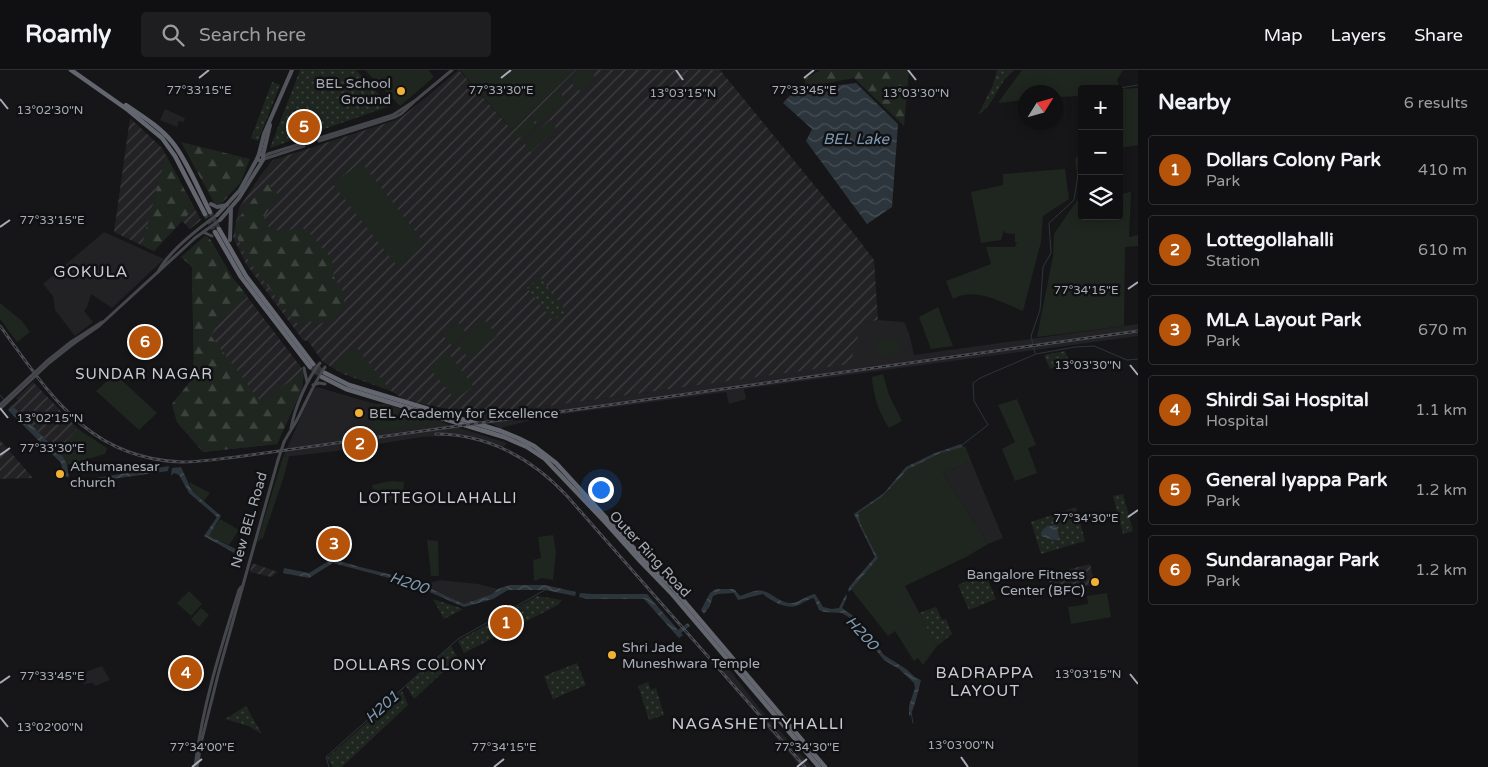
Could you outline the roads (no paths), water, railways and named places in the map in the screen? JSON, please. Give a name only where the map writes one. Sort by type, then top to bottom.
[{"type":"highway","points":[[71,70],[159,132]]},
{"type":"highway","points":[[76,70],[159,132],[208,213]]},
{"type":"highway","points":[[215,232],[241,277],[311,365]]},
{"type":"highway","name":"Outer Ring Road","points":[[323,375],[339,386],[388,399],[504,437],[526,447],[545,459],[672,594],[770,703],[823,767]]},
{"type":"main road","points":[[0,405],[47,361],[102,322],[163,269],[229,207],[261,158],[264,134],[292,70]]},
{"type":"main road","points":[[261,158],[268,154],[393,115],[416,100],[452,70]]},
{"type":"main road","points":[[211,204],[217,207],[229,207]]},
{"type":"main road","points":[[229,207],[230,240]]},
{"type":"main road","points":[[158,272],[169,257],[205,224],[218,218]]},
{"type":"main road","points":[[202,232],[215,232]]},
{"type":"main road","points":[[0,410],[72,343]]},
{"type":"main road","points":[[291,428],[293,417],[310,375],[320,363]]},
{"type":"main road","points":[[291,428],[325,367]]},
{"type":"main road","points":[[304,368],[306,385]]},
{"type":"main road","points":[[313,386],[325,384]]},
{"type":"main road","name":"New BEL Road","points":[[196,767],[199,733],[216,669],[239,590],[242,587],[278,460],[291,428]]},
{"type":"water","name":"BEL Lake","points":[[856,83],[898,124],[892,207],[867,224],[806,141],[812,129],[783,103],[800,85],[807,89]]},
{"type":"water","points":[[12,405],[63,457],[67,465],[69,477],[64,477],[61,463],[8,410]]},
{"type":"water","points":[[961,444],[963,447],[941,453],[908,469],[882,497],[858,513],[861,525],[878,558],[849,592],[850,586],[875,557],[854,514],[884,493],[906,467],[933,454]]},
{"type":"water","points":[[169,466],[168,471],[70,485],[71,482]]},
{"type":"water","points":[[181,467],[192,491],[221,516],[209,536],[246,554],[245,559],[204,536],[217,517],[189,493],[179,475],[174,473],[171,476],[172,468]]},
{"type":"water","points":[[1056,525],[1060,540],[1041,536],[1044,529]]},
{"type":"water","points":[[332,559],[413,580],[412,584],[333,563],[309,578],[283,573],[284,568],[309,573]]},
{"type":"water","points":[[510,585],[545,585],[576,592],[575,596],[545,590],[508,590],[493,599],[464,607],[425,590],[425,586],[464,604]]},
{"type":"water","points":[[716,589],[734,589],[740,596],[755,591],[763,591],[788,603],[796,602],[815,594],[823,607],[832,609],[839,608],[846,594],[847,597],[842,608],[854,617],[884,655],[921,680],[915,704],[909,717],[909,706],[915,688],[914,683],[899,669],[884,660],[850,618],[842,613],[819,610],[814,598],[792,607],[774,602],[763,594],[738,600],[734,593],[713,596],[710,606],[704,614],[701,610],[710,593]]},
{"type":"water","points":[[580,593],[647,594],[678,630],[688,623],[690,626],[681,633],[683,635],[679,638],[644,599],[587,599],[579,597]]},
{"type":"waterway","points":[[1123,87],[1138,85]]},
{"type":"waterway","points":[[1035,353],[1031,336],[1040,310],[1043,267],[1051,253],[1049,223],[1074,200],[1078,174]]},
{"type":"waterway","points":[[962,445],[988,425],[974,401],[973,383],[980,378],[1036,354],[1075,347],[1094,346],[1127,360],[1138,359]]},
{"type":"waterway","name":"H200","points":[[0,395],[4,400]]},
{"type":"waterway","name":"H200","points":[[413,582],[426,588]]},
{"type":"waterway","name":"H201","points":[[329,767],[326,757],[458,639],[545,590]]},
{"type":"waterway","name":"H200","points":[[911,712],[913,723]]},
{"type":"tunnel","points":[[210,212],[219,229]]},
{"type":"tunnel","points":[[205,214],[215,232]]},
{"type":"tunnel","points":[[313,364],[325,373]]},
{"type":"tunnel","points":[[310,367],[322,377]]},
{"type":"railway","points":[[0,326],[54,398],[74,418],[96,435],[121,449],[149,458],[182,462],[236,457],[1138,331]]},
{"type":"railway","points":[[436,434],[473,438],[491,444],[524,460],[553,482],[805,767]]},
{"type":"place","name":"BEL School Ground","points":[[401,91]]},
{"type":"place","name":"General Iyappa Park","points":[[304,127]]},
{"type":"place","name":"Sundaranagar Park","points":[[145,342]]},
{"type":"place","name":"BEL Academy for Excellence","points":[[359,413]]},
{"type":"place","name":"Lottegollahalli","points":[[360,444]]},
{"type":"place","name":"Athumanesar church","points":[[60,474]]},
{"type":"place","name":"MLA Layout Park","points":[[334,544]]},
{"type":"place","name":"Bangalore Fitness Center (BFC)","points":[[1095,582]]},
{"type":"place","name":"Dollars Colony Park","points":[[506,623]]},
{"type":"place","name":"Shri Jade Muneshwara Temple","points":[[612,655]]},
{"type":"place","name":"Shirdi Sai Hospital","points":[[186,673]]},
{"type":"district","name":"GOKULA","points":[[91,272]]},
{"type":"district","name":"SUNDAR NAGAR","points":[[144,374]]},
{"type":"district","name":"LOTTEGOLLAHALLI","points":[[438,498]]},
{"type":"district","name":"DOLLARS COLONY","points":[[410,665]]},
{"type":"district","name":"BADRAPPA LAYOUT","points":[[985,682]]},
{"type":"district","name":"NAGASHETTYHALLI","points":[[758,724]]}]
